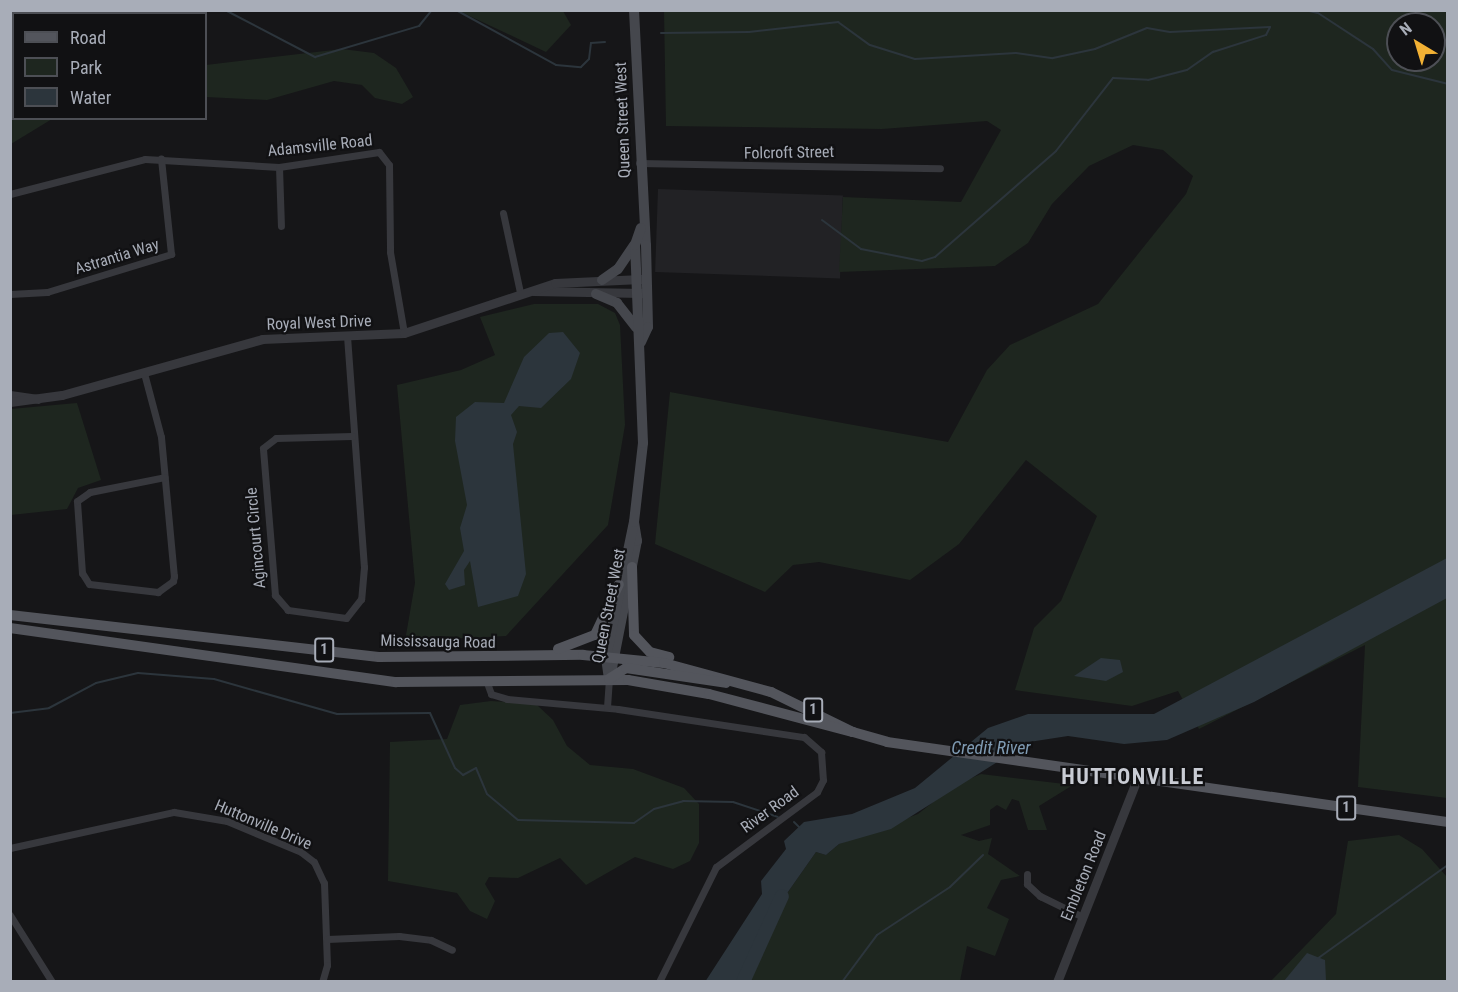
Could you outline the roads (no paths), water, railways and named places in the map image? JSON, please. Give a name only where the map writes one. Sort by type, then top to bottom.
[{"type":"main road","name":"Queen Street West","points":[[634,10],[641,228],[647,279],[648,327],[641,342]]},
{"type":"main road","name":"Queen Street West","points":[[611,657],[632,567],[644,419],[641,342],[636,327],[634,245],[641,228]]},
{"type":"main road","points":[[602,280],[618,269],[634,245]]},
{"type":"main road","points":[[596,294],[617,303],[636,327]]},
{"type":"main road","name":"Queen Street West","points":[[609,679],[619,584],[634,522]]},
{"type":"main road","points":[[632,567],[630,624],[639,641],[657,655],[714,666],[724,676]]},
{"type":"main road","points":[[525,657],[530,650],[570,648],[595,635],[619,584]]},
{"type":"main road","name":"Mississauga Road","points":[[10,615],[379,657],[611,657],[724,676],[744,682],[853,732]]},
{"type":"main road","name":"Mississauga Road","points":[[10,628],[396,682],[609,679],[710,694],[926,749],[1026,762],[1136,781],[1448,822]]},
{"type":"main road","points":[[609,679],[626,668],[744,682]]},
{"type":"street","name":"Adamsville Road","points":[[10,194],[135,160],[161,159],[279,167],[369,151],[386,158],[391,259],[404,333]]},
{"type":"street","name":"Astrantia Way","points":[[10,294],[47,292],[171,254],[161,159]]},
{"type":"street","name":"Folcroft Street","points":[[639,163],[940,168]]},
{"type":"street","points":[[279,167],[281,226]]},
{"type":"street","points":[[503,213],[525,291]]},
{"type":"street","name":"Royal West Drive","points":[[10,402],[38,399],[144,373],[262,339],[404,333],[525,291],[555,283],[647,279]]},
{"type":"street","name":"Royal West Drive","points":[[525,291],[596,294],[647,292]]},
{"type":"street","name":"Agincourt Circle","points":[[347,336],[352,436],[364,567],[359,605],[346,618],[288,610],[275,596],[263,448],[276,438],[352,436]]},
{"type":"street","points":[[144,373],[158,423],[165,477],[171,584],[159,592],[89,584],[82,573],[78,501],[101,489],[165,477]]},
{"type":"street","name":"Royal West Drive","points":[[10,395],[38,399]]},
{"type":"street","points":[[607,707],[609,679]]},
{"type":"street","name":"River Road","points":[[486,680],[491,694],[607,707],[804,737],[824,759],[824,780],[817,792],[716,867],[659,981]]},
{"type":"street","name":"Embleton Road","points":[[1057,981],[1136,781]]},
{"type":"street","name":"Huttonville Drive","points":[[10,848],[154,814],[199,813],[227,821],[314,862],[324,883],[327,939],[322,981]]},
{"type":"street","points":[[1027,874],[1027,884],[1040,896],[1083,917]]},
{"type":"street","points":[[10,915],[52,981]]},
{"type":"street","points":[[327,939],[399,936],[431,940],[452,951]]},
{"type":"water","points":[[563,332],[580,353],[571,379],[541,408],[519,406],[511,415],[517,432],[513,444],[526,574],[518,596],[478,607],[470,561],[464,570],[465,585],[449,590],[445,584],[464,551],[460,528],[467,505],[455,441],[456,417],[475,402],[504,403],[524,357],[549,333]]},
{"type":"water","name":"Credit River","points":[[1447,558],[1447,598],[1254,702],[1167,740],[1124,744],[1068,736],[1029,742],[891,829],[839,844],[826,855],[816,852],[762,929],[759,957],[744,981],[705,982],[762,894],[761,881],[786,849],[784,841],[804,822],[852,814],[915,788],[988,728],[1028,714],[1154,714]]},
{"type":"water","points":[[1101,658],[1120,660],[1123,672],[1106,681],[1074,676]]},
{"type":"water","points":[[1307,953],[1325,960],[1326,980],[1284,981]]},
{"type":"waterway","points":[[117,12],[121,10]]},
{"type":"waterway","points":[[225,10],[315,57],[419,26],[432,10]]},
{"type":"waterway","points":[[456,10],[556,65],[581,67],[589,59],[591,43],[605,42]]},
{"type":"waterway","points":[[1305,10],[1318,13],[1373,49],[1392,70],[1448,84]]},
{"type":"waterway","points":[[661,33],[749,32],[838,22],[870,45],[915,59],[1016,53],[1053,58],[1095,49],[1147,28],[1170,32],[1270,27]]},
{"type":"waterway","points":[[822,220],[861,249],[922,261],[935,257],[1056,151],[1113,78],[1148,80],[1187,70],[1213,52],[1266,35],[1270,27]]},
{"type":"waterway","points":[[10,713],[49,708],[96,683],[138,673],[214,679],[337,714],[430,713],[455,768],[463,775],[476,768],[487,794],[518,820],[634,823],[654,809],[683,801],[733,802],[778,817]]},
{"type":"waterway","points":[[794,822],[800,828]]},
{"type":"waterway","points":[[842,982],[877,935],[950,887],[983,855]]},
{"type":"waterway","points":[[1317,959],[1448,865]]},
{"type":"waterway","name":"Credit River","points":[[743,982],[782,896]]},
{"type":"district","name":"HUTTONVILLE","points":[[1133,777]]}]
